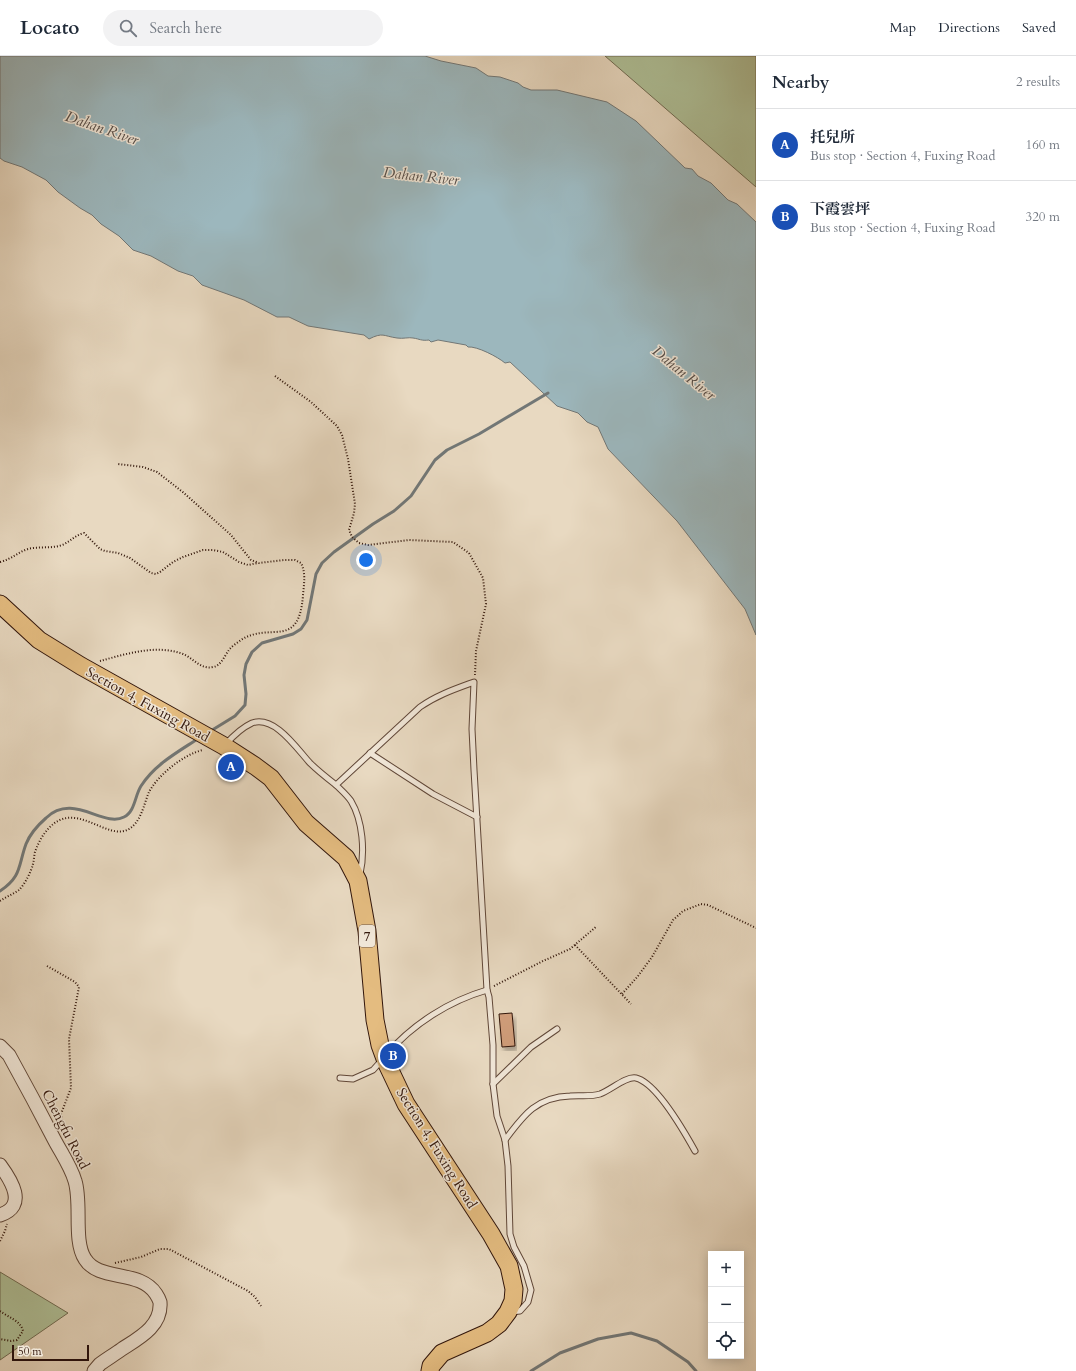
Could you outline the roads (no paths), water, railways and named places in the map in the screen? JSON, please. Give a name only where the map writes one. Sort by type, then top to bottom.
[{"type":"main road","name":"Section 4, Fuxing Road","points":[[0,604],[39,640],[81,666],[224,746],[271,778],[306,823],[346,858],[358,881],[367,931],[375,1020],[380,1045],[406,1104],[491,1234],[509,1266],[514,1289],[513,1301],[508,1312],[499,1324],[487,1333],[442,1353],[431,1366],[430,1371]]},
{"type":"street","name":"Chengfu Road","points":[[0,1046],[9,1055],[75,1180],[79,1210],[78,1232],[84,1258],[89,1264],[104,1272],[130,1278],[145,1284],[154,1291],[160,1300],[160,1311],[157,1319],[149,1330],[100,1364],[94,1371]]},
{"type":"street","points":[[0,1165],[10,1179],[15,1190],[15,1201],[11,1208],[3,1214]]},
{"type":"lane","points":[[336,785],[414,712],[430,700],[446,692],[474,682],[472,729],[487,990],[489,997],[493,1045],[493,1084],[496,1116],[505,1140],[508,1166],[510,1234],[514,1247],[524,1266],[531,1290],[528,1302],[520,1311],[508,1312]]},
{"type":"lane","points":[[224,746],[239,731],[253,723],[263,722],[272,725],[287,737],[321,774],[336,785],[351,802],[359,823],[362,844],[362,865],[358,881]]},
{"type":"lane","points":[[370,753],[433,794],[477,817]]},
{"type":"lane","points":[[340,1078],[353,1079],[374,1070],[397,1043],[440,1010],[472,994],[487,990]]},
{"type":"lane","points":[[493,1084],[531,1047],[557,1029]]},
{"type":"lane","points":[[505,1140],[521,1119],[538,1104],[554,1097],[594,1096],[605,1092],[627,1079],[636,1078],[649,1085],[665,1103],[695,1151]]},
{"type":"water","name":"Dahan River","points":[[0,56],[425,56],[441,61],[476,68],[488,76],[500,77],[518,83],[531,90],[557,90],[607,102],[636,121],[685,168],[692,169],[698,176],[711,183],[728,200],[737,204],[756,222],[756,635],[745,609],[677,521],[608,449],[598,427],[587,422],[578,413],[557,406],[510,362],[505,363],[487,352],[477,348],[468,347],[466,345],[438,340],[431,342],[429,340],[399,338],[383,335],[369,339],[364,335],[308,326],[289,317],[277,317],[244,300],[202,285],[193,276],[178,271],[151,256],[133,250],[119,236],[101,224],[92,215],[58,192],[46,180],[22,167],[4,161],[0,158]]},
{"type":"waterway","points":[[209,732],[235,716],[245,705],[246,694],[244,675],[246,664],[252,652],[262,643],[293,634],[301,629],[307,620],[316,574],[322,563],[334,552],[394,511],[411,496],[435,460],[447,450],[479,434],[548,393]]},
{"type":"waterway","points":[[0,891],[7,886],[16,875],[28,840],[34,830],[46,818],[56,811],[67,808],[77,809],[107,818],[116,819],[128,815],[133,807],[141,786],[153,771],[167,759],[199,738]]},
{"type":"waterway","points":[[531,1371],[560,1353],[598,1339],[631,1333],[657,1341],[688,1362],[696,1371]]},
{"type":"place","name":"托兒所","points":[[231,767]]},
{"type":"place","name":"下霞雲坪","points":[[393,1056]]}]
